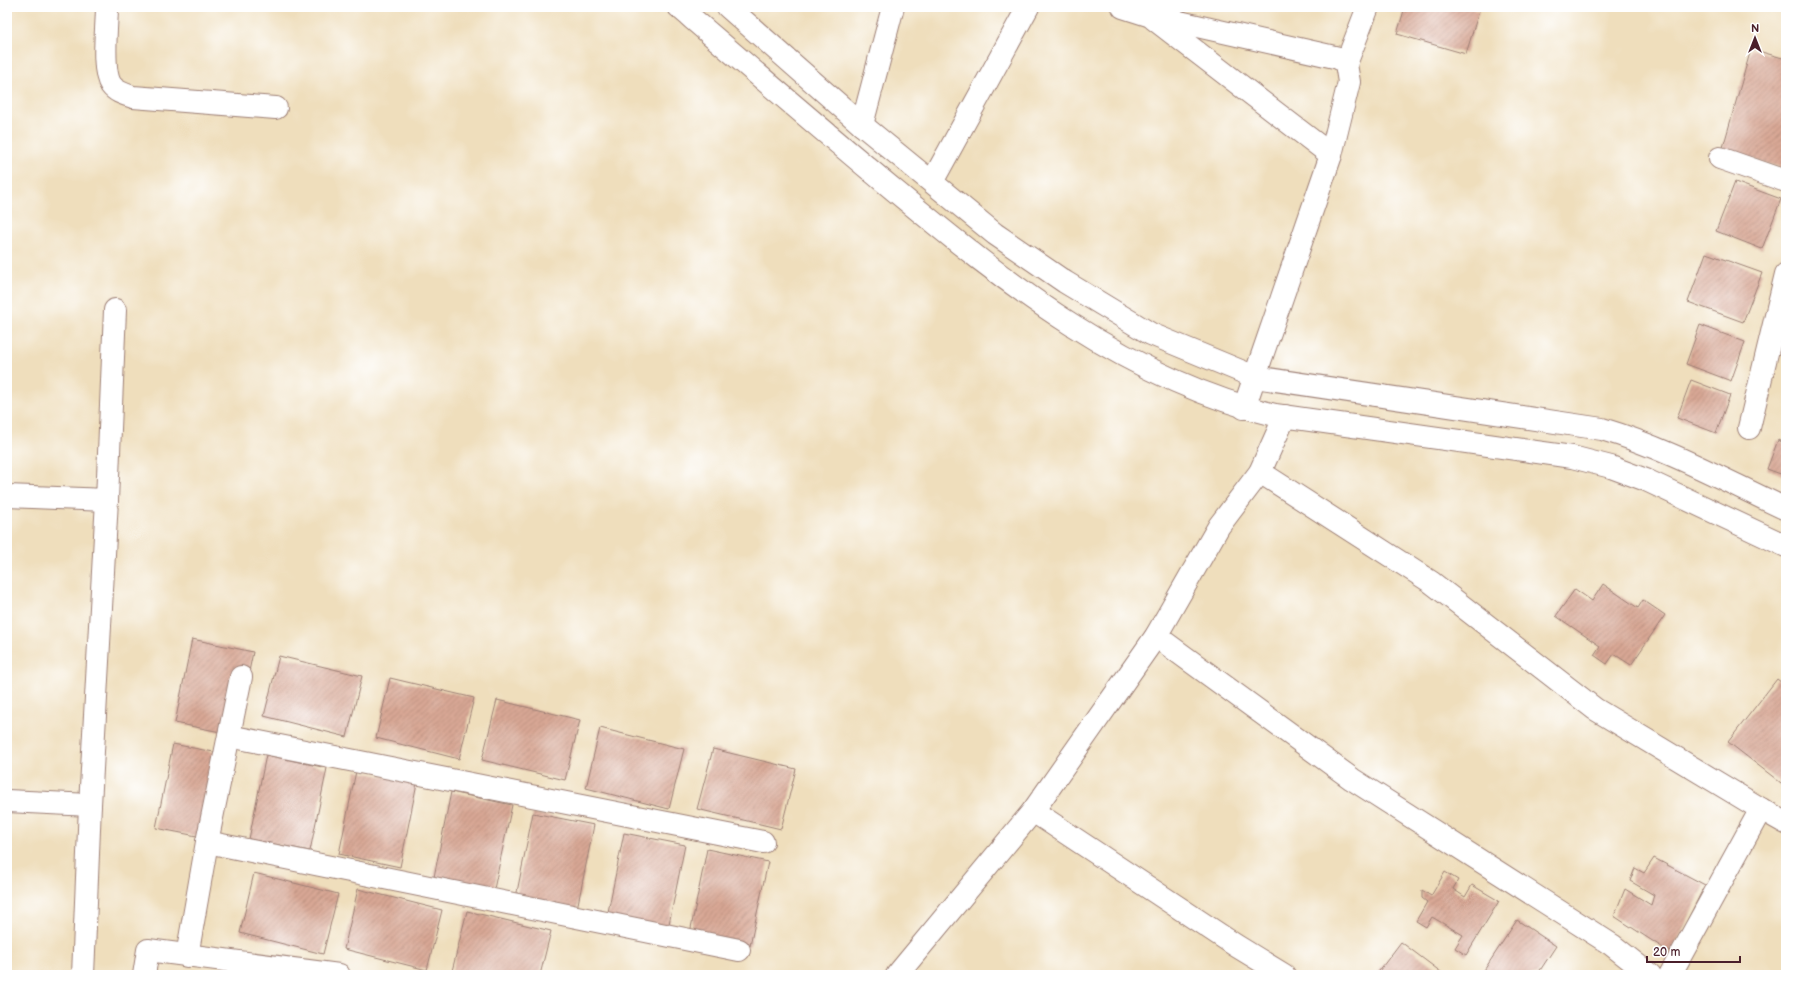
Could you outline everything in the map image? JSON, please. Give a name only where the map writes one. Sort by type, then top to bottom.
[{"type":"street","points":[[108,7],[106,73],[111,85],[120,93],[133,97],[276,108]]},
{"type":"street","points":[[679,7],[820,128],[975,257],[1061,318],[1119,353],[1176,381],[1244,408],[1275,415],[1572,457],[1611,467],[1646,480],[1786,546]]},
{"type":"street","points":[[728,7],[862,125],[995,234],[1128,321],[1151,334],[1256,377],[1602,429],[1630,437],[1786,509]]},
{"type":"street","points":[[862,125],[893,7]]},
{"type":"street","points":[[932,182],[1028,7]]},
{"type":"street","points":[[1123,7],[1148,15],[1338,58],[1346,64]]},
{"type":"street","points":[[1244,408],[1256,377],[1331,155],[1349,82],[1346,64],[1368,7]]},
{"type":"street","points":[[1148,15],[1331,155]]},
{"type":"street","points":[[1720,158],[1786,181]]},
{"type":"street","points":[[1749,428],[1786,274]]},
{"type":"street","points":[[84,975],[90,805],[107,500],[115,310]]},
{"type":"street","points":[[897,975],[1033,811],[1156,636],[1219,526],[1260,472],[1285,416]]},
{"type":"street","points":[[1260,472],[1431,582],[1595,709],[1761,809],[1786,822]]},
{"type":"street","points":[[7,496],[107,500]]},
{"type":"street","points":[[1156,636],[1352,779],[1612,945],[1650,975]]},
{"type":"street","points":[[187,956],[207,842],[240,677]]},
{"type":"street","points":[[229,736],[763,842]]},
{"type":"street","points":[[7,801],[90,805]]},
{"type":"street","points":[[1670,975],[1761,809]]},
{"type":"street","points":[[1033,811],[1235,945],[1284,975]]},
{"type":"street","points":[[207,842],[739,950]]},
{"type":"street","points":[[144,975],[148,950],[339,975]]},
{"type":"building","points":[[1405,7],[1465,7],[1479,11],[1466,54],[1397,34]]},
{"type":"building","points":[[1751,49],[1786,59],[1786,169],[1722,151]]},
{"type":"building","points":[[1735,182],[1781,199],[1762,249],[1716,231]]},
{"type":"building","points":[[1706,253],[1762,273],[1743,322],[1688,302]]},
{"type":"building","points":[[1700,325],[1745,342],[1731,381],[1686,364]]},
{"type":"building","points":[[1691,380],[1730,395],[1716,433],[1677,418]]},
{"type":"building","points":[[1778,440],[1786,444],[1786,476],[1767,469]]},
{"type":"building","points":[[1603,584],[1638,608],[1643,600],[1665,615],[1631,665],[1614,654],[1607,664],[1594,655],[1600,646],[1556,616],[1575,589],[1592,601]]},
{"type":"building","points":[[192,639],[253,652],[236,735],[175,723]]},
{"type":"building","points":[[279,656],[362,676],[347,737],[264,716]]},
{"type":"building","points":[[390,678],[474,698],[459,759],[376,738]]},
{"type":"building","points":[[1777,679],[1786,686],[1785,786],[1728,742]]},
{"type":"building","points":[[497,700],[580,720],[565,780],[482,760]]},
{"type":"building","points":[[600,728],[684,749],[669,809],[586,788]]},
{"type":"building","points":[[173,744],[234,756],[217,840],[156,828]]},
{"type":"building","points":[[713,749],[796,769],[781,829],[697,809]]},
{"type":"building","points":[[266,755],[327,768],[310,851],[249,839]]},
{"type":"building","points":[[356,771],[417,783],[400,867],[339,854]]},
{"type":"building","points":[[451,792],[512,805],[494,889],[434,877]]},
{"type":"building","points":[[533,813],[594,825],[577,909],[516,897]]},
{"type":"building","points":[[624,833],[685,845],[668,929],[607,917]]},
{"type":"building","points":[[707,849],[768,862],[750,946],[690,933]]},
{"type":"building","points":[[1654,858],[1705,885],[1671,953],[1614,916],[1625,889],[1651,905],[1654,895],[1630,881],[1635,868],[1644,873]]},
{"type":"building","points":[[1445,872],[1458,880],[1453,889],[1465,897],[1472,885],[1499,901],[1466,955],[1455,948],[1463,935],[1432,917],[1426,927],[1416,921],[1427,902],[1422,898],[1422,890],[1431,896]]},
{"type":"building","points":[[254,873],[338,894],[323,954],[240,933]]},
{"type":"building","points":[[358,889],[442,910],[427,970],[344,949]]},
{"type":"building","points":[[467,911],[551,931],[540,975],[469,975],[452,971]]},
{"type":"building","points":[[1517,920],[1556,946],[1537,975],[1481,975]]},
{"type":"building","points":[[1401,942],[1445,975],[1376,975]]}]
